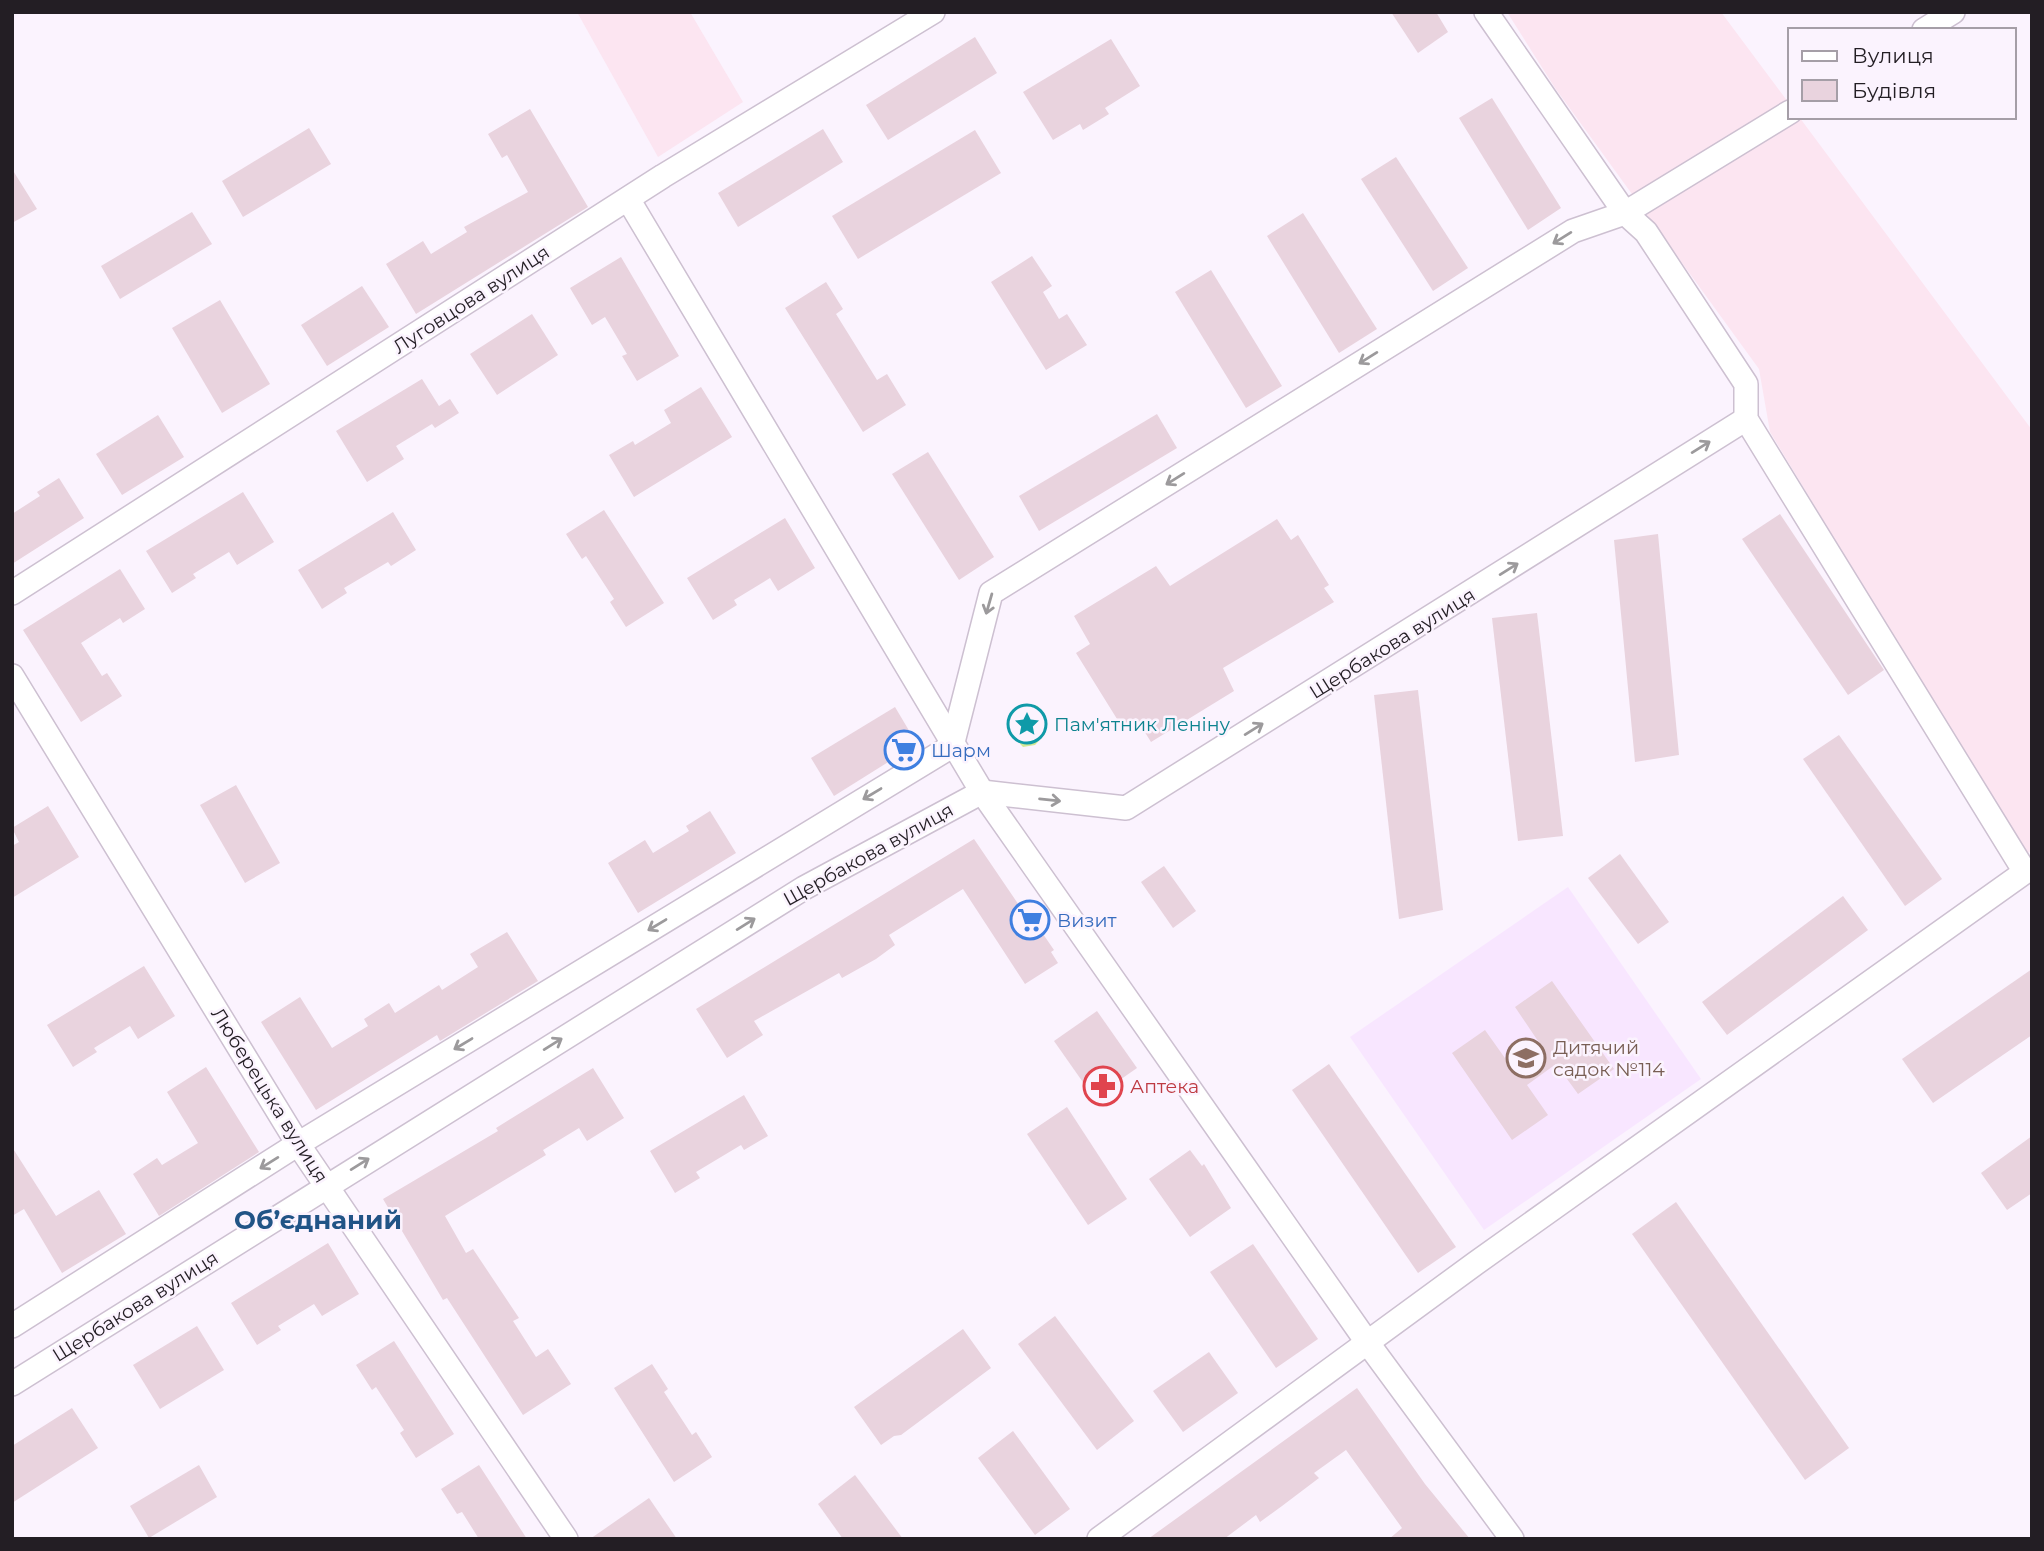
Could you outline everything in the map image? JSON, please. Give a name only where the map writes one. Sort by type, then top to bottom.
[{"type":"street","name":"Луговцова вулиця","points":[[12,593],[628,199],[933,12]]},
{"type":"street","points":[[1099,1539],[1367,1342],[1927,939],[2025,872],[1746,419],[1746,384],[1646,232],[1625,213],[1516,60],[1486,12]]},
{"type":"street","points":[[1927,28],[1953,12]]},
{"type":"street","points":[[12,1326],[298,1144],[952,746],[992,593],[1573,231],[1625,213],[1788,113]]},
{"type":"street","points":[[628,199],[952,746],[982,792],[1367,1342],[1512,1539]]},
{"type":"street","name":"Щербакова вулиця","points":[[12,1384],[804,888],[982,792],[1126,808],[1746,419]]},
{"type":"street","name":"Люберецька вулиця","points":[[12,677],[298,1144],[566,1539]]},
{"type":"shaded area","points":[[577,12],[690,12],[743,102],[658,157]]},
{"type":"shaded area","points":[[1507,12],[1721,12],[1788,102],[1788,119],[1801,119],[2032,430],[2032,850],[2025,855],[1770,432],[1759,369],[1555,88]]},
{"type":"shaded area","name":"Дитячий садок №114","points":[[1568,887],[1701,1079],[1484,1230],[1350,1037]]},
{"type":"green space","points":[[1027,704],[1038,706],[1045,723],[1045,734],[1035,745],[1023,747],[1014,734],[1012,719],[1015,709]]},
{"type":"building","points":[[1391,12],[1436,12],[1448,32],[1418,53]]},
{"type":"building","points":[[975,37],[997,73],[888,140],[866,105]]},
{"type":"building","points":[[1111,39],[1140,86],[1105,108],[1109,114],[1083,130],[1080,124],[1053,140],[1023,92]]},
{"type":"building","points":[[1492,98],[1561,208],[1528,230],[1459,118]]},
{"type":"building","points":[[530,109],[588,207],[416,314],[386,264],[423,241],[431,254],[467,232],[464,227],[528,192],[507,155],[502,158],[488,134]]},
{"type":"building","points":[[309,128],[331,164],[243,217],[222,181]]},
{"type":"building","points":[[823,129],[843,162],[738,227],[718,193]]},
{"type":"building","points":[[975,130],[1001,173],[858,259],[832,216]]},
{"type":"building","points":[[1396,157],[1468,268],[1433,291],[1361,179]]},
{"type":"building","points":[[12,169],[37,209],[12,223]]},
{"type":"building","points":[[192,212],[212,244],[120,299],[101,266]]},
{"type":"building","points":[[1303,213],[1377,329],[1339,353],[1267,236]]},
{"type":"building","points":[[1032,256],[1052,286],[1043,292],[1059,319],[1067,314],[1087,345],[1046,370],[991,282]]},
{"type":"building","points":[[621,257],[679,356],[637,381],[622,356],[627,354],[605,317],[592,325],[570,288]]},
{"type":"building","points":[[1211,270],[1282,386],[1246,408],[1175,292]]},
{"type":"building","points":[[826,282],[843,309],[836,314],[877,380],[887,374],[906,405],[863,432],[785,308]]},
{"type":"building","points":[[362,286],[389,327],[327,366],[301,325]]},
{"type":"building","points":[[220,300],[270,384],[222,413],[172,328]]},
{"type":"building","points":[[532,314],[558,355],[497,395],[470,354]]},
{"type":"building","points":[[422,379],[439,406],[450,399],[459,413],[435,428],[432,424],[396,446],[404,459],[367,482],[336,431]]},
{"type":"building","points":[[701,387],[732,437],[634,497],[609,455],[633,441],[635,445],[671,423],[664,410]]},
{"type":"building","points":[[1157,414],[1177,448],[1039,531],[1019,496]]},
{"type":"building","points":[[158,415],[184,457],[122,495],[96,454]]},
{"type":"building","points":[[928,452],[994,557],[959,580],[892,474]]},
{"type":"building","points":[[59,478],[84,518],[12,564],[12,514],[40,496],[37,492]]},
{"type":"building","points":[[243,492],[274,542],[237,565],[229,552],[193,574],[196,578],[172,593],[146,551]]},
{"type":"building","points":[[604,510],[664,603],[626,627],[610,602],[614,599],[586,556],[582,559],[566,534]]},
{"type":"building","points":[[393,512],[416,550],[391,566],[388,562],[344,588],[347,593],[322,609],[298,570]]},
{"type":"building","points":[[1780,514],[1884,670],[1848,695],[1742,539]]},
{"type":"building","points":[[785,518],[815,568],[778,591],[770,578],[734,600],[737,605],[713,620],[687,578]]},
{"type":"building","points":[[1277,519],[1291,540],[1298,535],[1329,585],[1324,588],[1334,602],[1223,668],[1234,691],[1151,742],[1136,718],[1122,727],[1076,653],[1090,644],[1074,616],[1156,566],[1170,586]]},
{"type":"building","points":[[1658,534],[1679,755],[1635,762],[1614,540]]},
{"type":"building","points":[[120,569],[145,609],[123,623],[120,618],[81,643],[102,676],[107,673],[122,696],[81,722],[23,630]]},
{"type":"building","points":[[1537,613],[1563,836],[1518,841],[1492,618]]},
{"type":"building","points":[[1418,690],[1443,910],[1399,919],[1374,695]]},
{"type":"building","points":[[895,707],[917,744],[834,796],[811,758]]},
{"type":"building","points":[[1839,735],[1942,879],[1905,906],[1803,759]]},
{"type":"building","points":[[236,785],[280,863],[245,883],[200,805]]},
{"type":"building","points":[[48,806],[79,857],[12,898],[12,846],[19,842],[12,828]]},
{"type":"building","points":[[710,811],[736,853],[638,913],[608,863],[645,840],[653,853],[689,831],[686,826]]},
{"type":"building","points":[[974,839],[1027,917],[1030,915],[1054,950],[1051,952],[1058,963],[1025,984],[963,889],[889,935],[895,945],[876,959],[842,978],[839,973],[754,1021],[763,1035],[727,1058],[696,1009]]},
{"type":"building","points":[[1620,854],[1669,922],[1638,944],[1588,878]]},
{"type":"building","points":[[1164,866],[1196,911],[1173,928],[1141,882]]},
{"type":"building","points":[[1843,896],[1868,930],[1727,1035],[1702,1002]]},
{"type":"building","points":[[507,932],[538,981],[440,1041],[437,1035],[316,1110],[261,1022],[300,997],[332,1048],[368,1026],[364,1019],[389,1003],[395,1013],[439,985],[442,990],[478,967],[470,954]]},
{"type":"building","points":[[144,966],[175,1016],[138,1039],[130,1026],[94,1048],[97,1052],[73,1067],[47,1025]]},
{"type":"building","points":[[2032,969],[2032,1035],[1933,1103],[1902,1059]]},
{"type":"building","points":[[1552,981],[1614,1069],[1578,1094],[1556,1064],[1527,1085],[1548,1115],[1512,1140],[1452,1053],[1485,1030],[1512,1068],[1542,1047],[1515,1007]]},
{"type":"building","points":[[1097,1011],[1137,1068],[1094,1098],[1054,1041]]},
{"type":"building","points":[[1329,1064],[1456,1247],[1418,1273],[1292,1090]]},
{"type":"building","points":[[206,1067],[259,1152],[159,1216],[133,1174],[157,1158],[162,1165],[198,1143],[167,1092]]},
{"type":"building","points":[[593,1068],[624,1118],[587,1141],[579,1128],[543,1150],[546,1155],[445,1216],[466,1253],[473,1249],[519,1318],[513,1321],[536,1357],[548,1349],[571,1384],[523,1415],[447,1298],[443,1300],[383,1199],[498,1131],[496,1128]]},
{"type":"building","points":[[744,1095],[768,1136],[744,1150],[741,1145],[696,1172],[700,1178],[675,1193],[650,1151]]},
{"type":"building","points":[[1067,1107],[1127,1199],[1088,1225],[1027,1134]]},
{"type":"building","points":[[2032,1136],[2032,1193],[2007,1210],[1981,1173]]},
{"type":"building","points":[[12,1147],[56,1216],[99,1190],[126,1234],[62,1273],[24,1209],[12,1216]]},
{"type":"building","points":[[1190,1150],[1202,1166],[1204,1164],[1231,1208],[1190,1237],[1149,1179]]},
{"type":"building","points":[[1676,1202],[1849,1448],[1805,1480],[1632,1234]]},
{"type":"building","points":[[328,1243],[359,1294],[322,1316],[314,1304],[278,1326],[281,1330],[257,1345],[231,1303]]},
{"type":"building","points":[[1253,1244],[1318,1339],[1276,1368],[1210,1272]]},
{"type":"building","points":[[1055,1316],[1134,1421],[1097,1450],[1018,1344]]},
{"type":"building","points":[[197,1326],[224,1370],[160,1409],[133,1365]]},
{"type":"building","points":[[963,1329],[991,1368],[901,1435],[894,1436],[881,1445],[854,1407]]},
{"type":"building","points":[[394,1341],[454,1434],[416,1458],[400,1433],[404,1430],[376,1387],[372,1390],[356,1365]]},
{"type":"building","points":[[1209,1352],[1238,1393],[1183,1432],[1153,1391]]},
{"type":"building","points":[[652,1364],[668,1389],[664,1392],[692,1435],[696,1432],[712,1457],[674,1482],[614,1388]]},
{"type":"building","points":[[1357,1388],[1425,1484],[1470,1539],[1389,1539],[1402,1528],[1346,1450],[1314,1473],[1319,1478],[1282,1506],[1260,1522],[1256,1515],[1224,1539],[1148,1539]]},
{"type":"building","points":[[72,1408],[98,1448],[12,1503],[12,1446]]},
{"type":"building","points":[[1013,1431],[1070,1509],[1035,1535],[978,1458]]},
{"type":"building","points":[[199,1465],[217,1497],[149,1538],[130,1506]]},
{"type":"building","points":[[479,1465],[527,1539],[479,1539],[462,1512],[457,1514],[441,1489]]},
{"type":"building","points":[[855,1475],[903,1539],[843,1539],[818,1504]]},
{"type":"building","points":[[649,1498],[677,1539],[590,1539]]},
{"type":"place","name":"Пам'ятник Леніну","points":[[1027,724]]},
{"type":"place","name":"Шарм","points":[[904,750]]},
{"type":"place","name":"Визит","points":[[1030,920]]},
{"type":"place","name":"Дитячий садок №114","points":[[1526,1058]]},
{"type":"place","name":"Аптека","points":[[1103,1086]]},
{"type":"district","name":"Об’єднаний","points":[[318,1220]]}]
